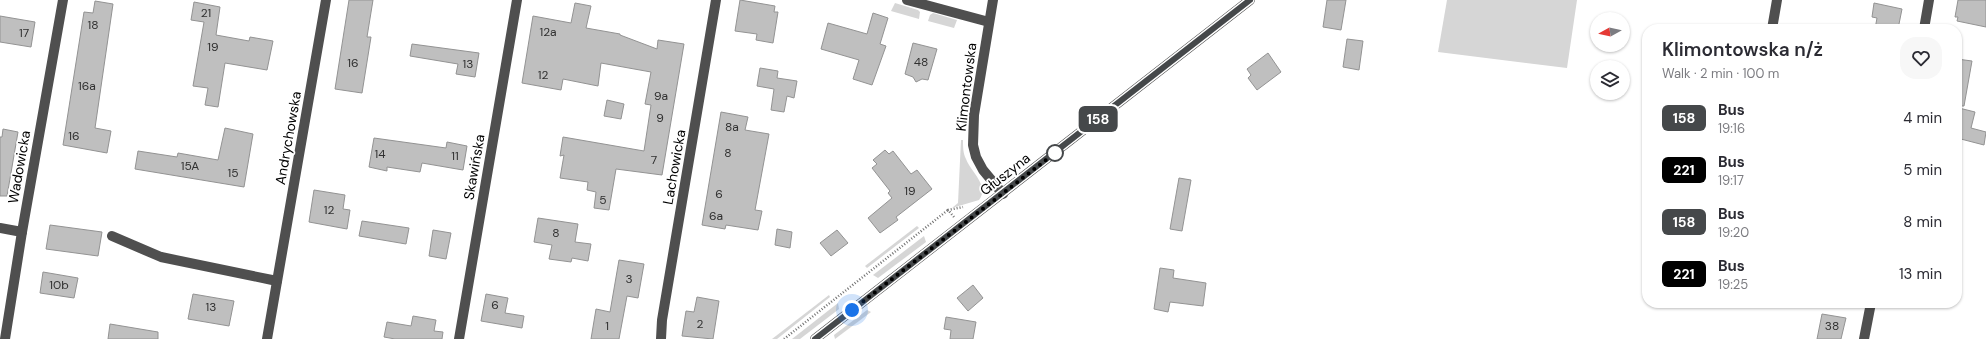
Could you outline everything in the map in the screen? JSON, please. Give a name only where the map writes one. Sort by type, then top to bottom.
[{"type":"street","name":"Wadowicka","points":[[5,339],[22,232],[63,0]]},
{"type":"street","name":"Andrychowska","points":[[267,339],[326,0]]},
{"type":"street","name":"Skawińska","points":[[459,339],[517,0]]},
{"type":"street","name":"Lachowicka","points":[[661,339],[662,320],[716,0]]},
{"type":"street","points":[[907,0],[989,22]]},
{"type":"street","name":"Klimontowska","points":[[993,0],[974,115],[973,145],[976,157],[983,170],[1003,194]]},
{"type":"street","name":"Głuszyna","points":[[815,339],[1250,0]]},
{"type":"street","points":[[1773,24],[1777,0]]},
{"type":"street","points":[[1925,24],[1930,0]]},
{"type":"street","points":[[0,228],[22,232]]},
{"type":"street","points":[[112,236],[162,257],[277,281]]},
{"type":"street","points":[[1864,339],[1870,308]]},
{"type":"path","points":[[784,339],[948,210]]},
{"type":"shaded area","points":[[1447,0],[1577,0],[1567,68],[1438,52]]},
{"type":"shaded area","points":[[895,3],[918,10],[920,12],[919,19],[891,11]]},
{"type":"shaded area","points":[[933,13],[957,20],[954,28],[928,21],[930,15]]},
{"type":"shaded area","points":[[961,140],[963,140],[964,152],[968,164],[981,184],[982,195],[979,200],[952,208],[958,203]]},
{"type":"shaded area","points":[[917,226],[919,228],[867,268],[865,266]]},
{"type":"shaded area","points":[[924,236],[926,242],[878,278],[873,275]]},
{"type":"shaded area","points":[[829,295],[830,297],[777,339],[772,339]]},
{"type":"shaded area","points":[[838,303],[839,309],[800,339],[792,339]]},
{"type":"shaded area","points":[[867,310],[871,312],[835,339],[834,335]]},
{"type":"building","points":[[349,0],[373,0],[367,37],[371,37],[362,93],[335,89]]},
{"type":"building","points":[[740,0],[775,6],[774,12],[778,12],[773,43],[756,40],[757,34],[735,31]]},
{"type":"building","points":[[1327,0],[1346,0],[1341,30],[1323,27]]},
{"type":"building","points":[[1958,0],[1986,0],[1986,27],[1957,21],[1958,17],[1955,17]]},
{"type":"building","points":[[95,1],[113,4],[95,128],[111,131],[107,153],[63,145],[84,12],[93,13]]},
{"type":"building","points":[[194,2],[220,7],[216,35],[249,41],[250,37],[273,41],[267,70],[225,63],[218,107],[205,105],[208,88],[193,86],[204,22],[191,20]]},
{"type":"building","points":[[575,3],[591,6],[586,28],[620,34],[657,49],[658,40],[684,44],[662,175],[616,169],[609,210],[594,208],[596,192],[587,190],[588,182],[560,178],[564,155],[560,156],[563,137],[644,151],[651,105],[645,104],[651,72],[601,63],[598,86],[563,79],[561,90],[522,83],[533,16],[571,23]]},
{"type":"building","points":[[1874,3],[1902,9],[1899,24],[1876,24],[1877,18],[1872,17]]},
{"type":"building","points":[[873,13],[888,18],[880,44],[886,46],[872,85],[853,79],[859,60],[821,49],[828,23],[867,34]]},
{"type":"building","points":[[0,16],[35,22],[31,47],[0,42]]},
{"type":"building","points":[[1347,39],[1363,41],[1359,70],[1343,67]]},
{"type":"building","points":[[913,43],[937,49],[928,80],[922,79],[916,82],[913,77],[905,74]]},
{"type":"building","points":[[412,44],[479,53],[475,77],[456,74],[458,64],[410,56]]},
{"type":"building","points":[[1268,53],[1281,72],[1257,90],[1248,78],[1251,75],[1247,69]]},
{"type":"building","points":[[1962,60],[1972,61],[1964,106],[1962,106]]},
{"type":"building","points":[[760,68],[778,71],[777,78],[797,81],[794,98],[787,96],[784,112],[771,110],[774,89],[757,86]]},
{"type":"building","points":[[607,100],[624,104],[621,119],[604,116]]},
{"type":"building","points":[[1962,109],[1975,112],[1971,128],[1986,132],[1984,145],[1962,139]]},
{"type":"building","points":[[721,112],[748,117],[745,130],[769,134],[755,210],[762,211],[758,230],[726,225],[725,229],[702,225]]},
{"type":"building","points":[[225,128],[253,134],[244,187],[135,169],[138,151],[177,157],[178,153],[218,160]]},
{"type":"building","points":[[3,129],[18,132],[7,196],[0,196],[0,137],[2,137]]},
{"type":"building","points":[[374,138],[446,148],[447,142],[467,146],[463,170],[422,163],[420,172],[387,167],[387,171],[369,167]]},
{"type":"building","points":[[885,150],[889,154],[893,151],[911,174],[917,170],[932,189],[896,217],[898,220],[880,233],[868,218],[892,198],[888,193],[890,191],[872,168],[877,164],[873,160]]},
{"type":"building","points":[[1179,178],[1191,180],[1182,231],[1170,229]]},
{"type":"building","points":[[314,190],[345,195],[343,209],[350,210],[347,229],[309,222]]},
{"type":"building","points":[[538,218],[578,224],[575,242],[591,244],[588,261],[572,258],[571,262],[549,259],[552,245],[534,242]]},
{"type":"building","points":[[362,221],[409,228],[406,244],[359,236]]},
{"type":"building","points":[[50,225],[102,232],[98,256],[46,249]]},
{"type":"building","points":[[777,229],[792,232],[790,248],[775,245]]},
{"type":"building","points":[[433,230],[451,233],[446,259],[429,256]]},
{"type":"building","points":[[837,230],[848,243],[831,256],[820,243]]},
{"type":"building","points":[[619,260],[644,264],[638,298],[627,296],[619,339],[591,339],[596,309],[610,312]]},
{"type":"building","points":[[1160,268],[1174,270],[1173,278],[1206,283],[1203,306],[1170,302],[1168,312],[1154,309]]},
{"type":"building","points":[[43,272],[78,278],[74,298],[40,293]]},
{"type":"building","points":[[973,285],[983,298],[968,311],[957,298]]},
{"type":"building","points":[[193,294],[234,301],[229,326],[188,319]]},
{"type":"building","points":[[486,294],[508,298],[505,313],[524,316],[522,328],[481,321]]},
{"type":"building","points":[[697,297],[719,301],[713,339],[682,336],[686,311],[694,312]]},
{"type":"building","points":[[1822,314],[1846,318],[1841,339],[1817,339]]},
{"type":"building","points":[[413,316],[436,320],[434,331],[443,332],[442,339],[395,339],[384,337],[387,322],[411,326]]},
{"type":"building","points":[[946,317],[976,322],[973,339],[950,339],[951,330],[944,329]]},
{"type":"building","points":[[110,324],[158,332],[158,339],[108,339]]},
{"type":"bus line","name":"158","points":[[815,339],[1250,0]]},
{"type":"route","points":[[852,310],[1055,153]]}]
